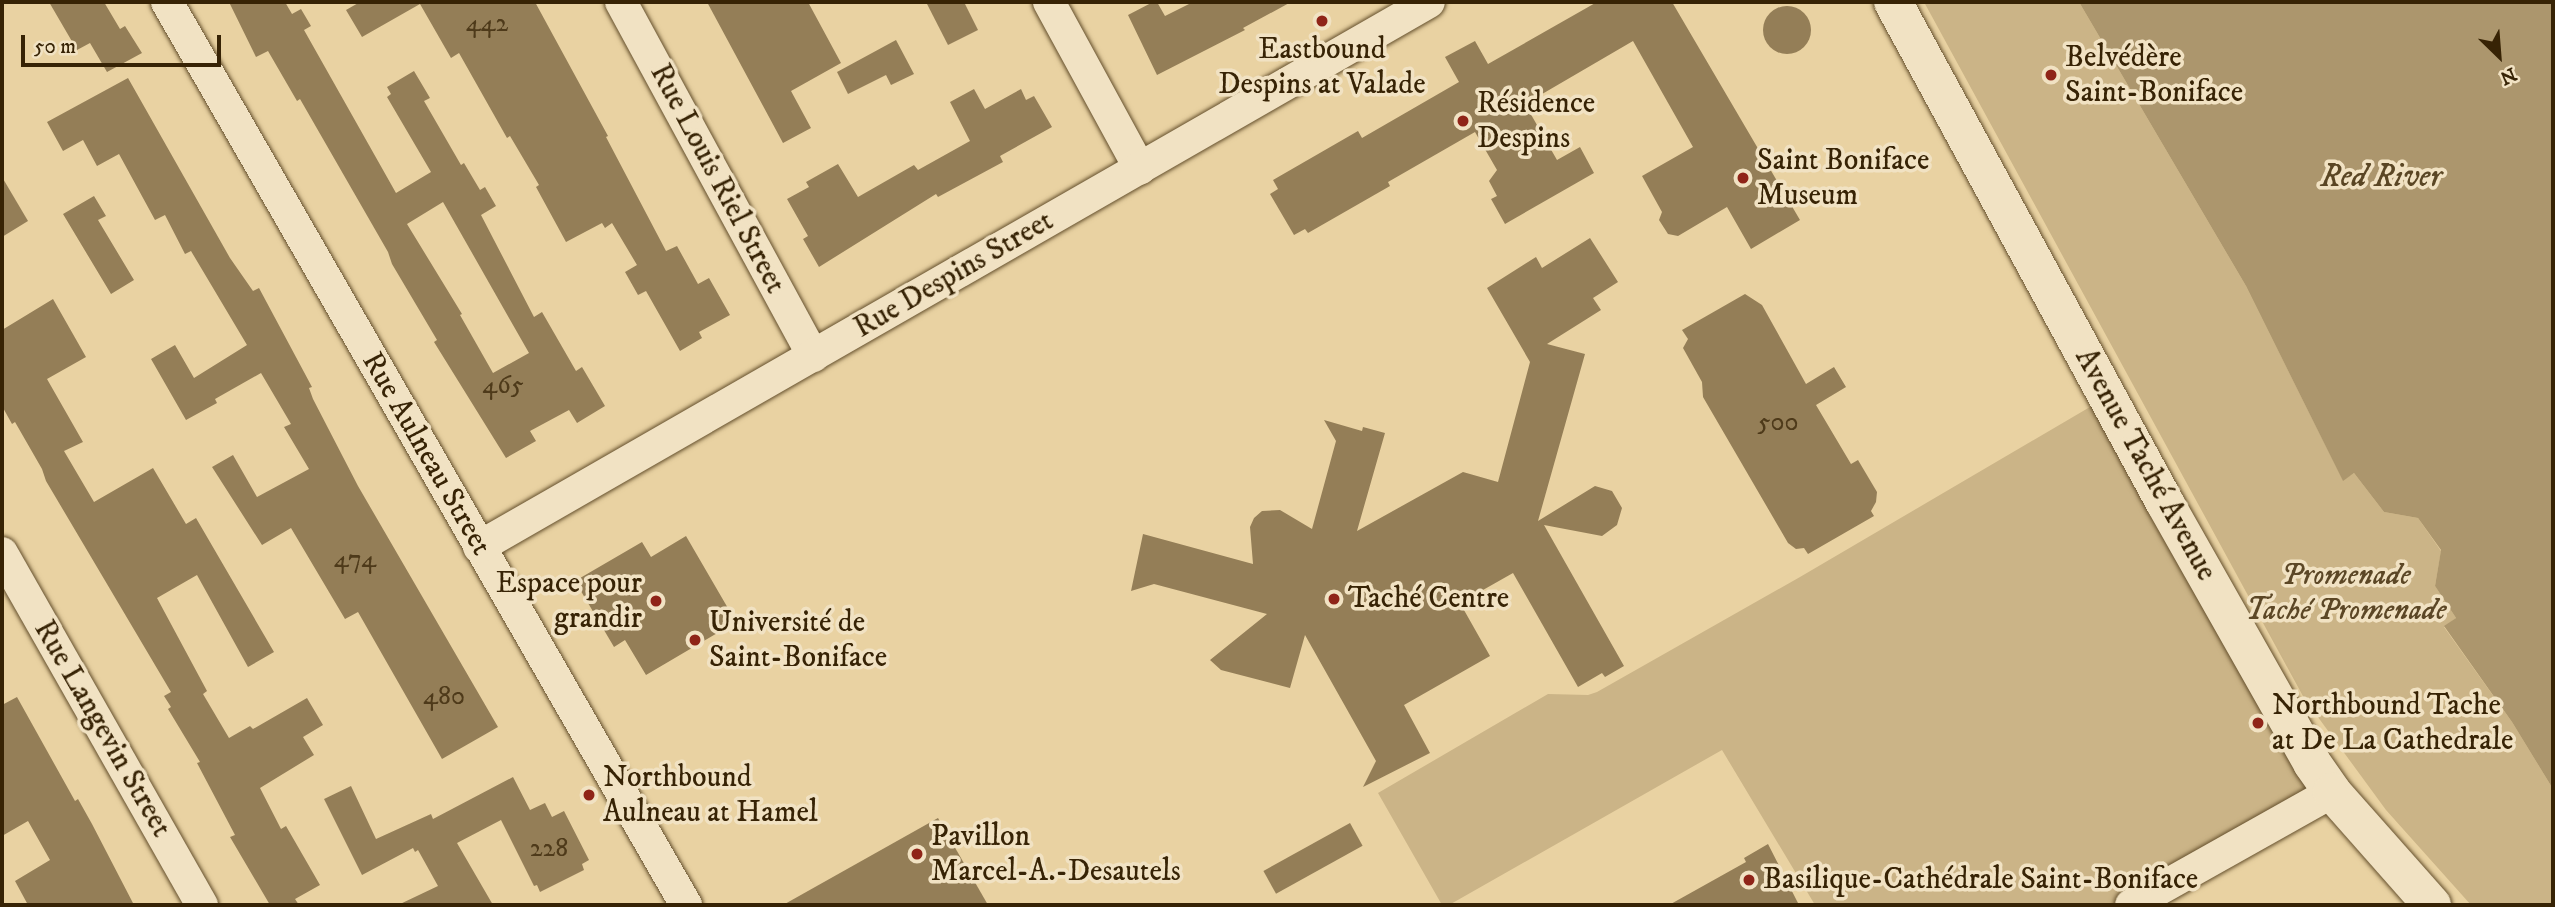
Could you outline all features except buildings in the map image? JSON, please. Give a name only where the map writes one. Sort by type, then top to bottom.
[{"type":"street","name":"Rue Aulneau Street","points":[[167,2],[679,903]]},
{"type":"street","name":"Rue Louis Riel Street","points":[[621,2],[813,356]]},
{"type":"street","points":[[1049,2],[1140,169]]},
{"type":"street","name":"Rue Despins Street","points":[[479,547],[1429,2]]},
{"type":"street","name":"Avenue Taché Avenue","points":[[1893,2],[2235,630],[2332,792],[2432,905]]},
{"type":"street","name":"Rue Langevin Street","points":[[2,553],[202,905]]},
{"type":"street","points":[[2132,905],[2332,792]]},
{"type":"green space","name":"Promenade Taché Promenade","points":[[1924,2],[2079,2],[2246,286],[2343,480],[2354,473],[2384,512],[2418,518],[2441,551],[2435,586],[2456,618],[2444,627],[2512,722],[2553,789],[2553,905],[2471,905],[2386,810],[2304,698]]},
{"type":"green space","points":[[2107,397],[2332,792],[2131,905],[1815,905],[1722,750],[1449,905],[1442,905],[1378,793],[1548,694],[1588,695],[1597,692]]},
{"type":"water","name":"Red River","points":[[2079,2],[2553,2],[2553,789],[2512,722],[2444,626],[2456,618],[2435,586],[2441,550],[2418,518],[2384,512],[2354,473],[2343,481],[2246,286]]},
{"type":"place","name":"Eastbound Despins at Valade","points":[[1322,21]]},
{"type":"place","name":"Belvédère Saint-Boniface","points":[[2051,75]]},
{"type":"place","name":"Résidence Despins","points":[[1463,121]]},
{"type":"place","name":"Saint Boniface Museum","points":[[1743,178]]},
{"type":"place","name":"Taché Centre","points":[[1334,599]]},
{"type":"place","name":"Espace pour grandir","points":[[656,601]]},
{"type":"place","name":"Université de Saint-Boniface","points":[[695,640]]},
{"type":"place","name":"Northbound Tache at De La Cathedrale","points":[[2258,723]]},
{"type":"place","name":"Northbound Aulneau at Hamel","points":[[589,795]]},
{"type":"place","name":"Pavillon Marcel-A.-Desautels","points":[[917,854]]},
{"type":"place","name":"Basilique-Cathédrale Saint-Boniface","points":[[1749,880]]}]
